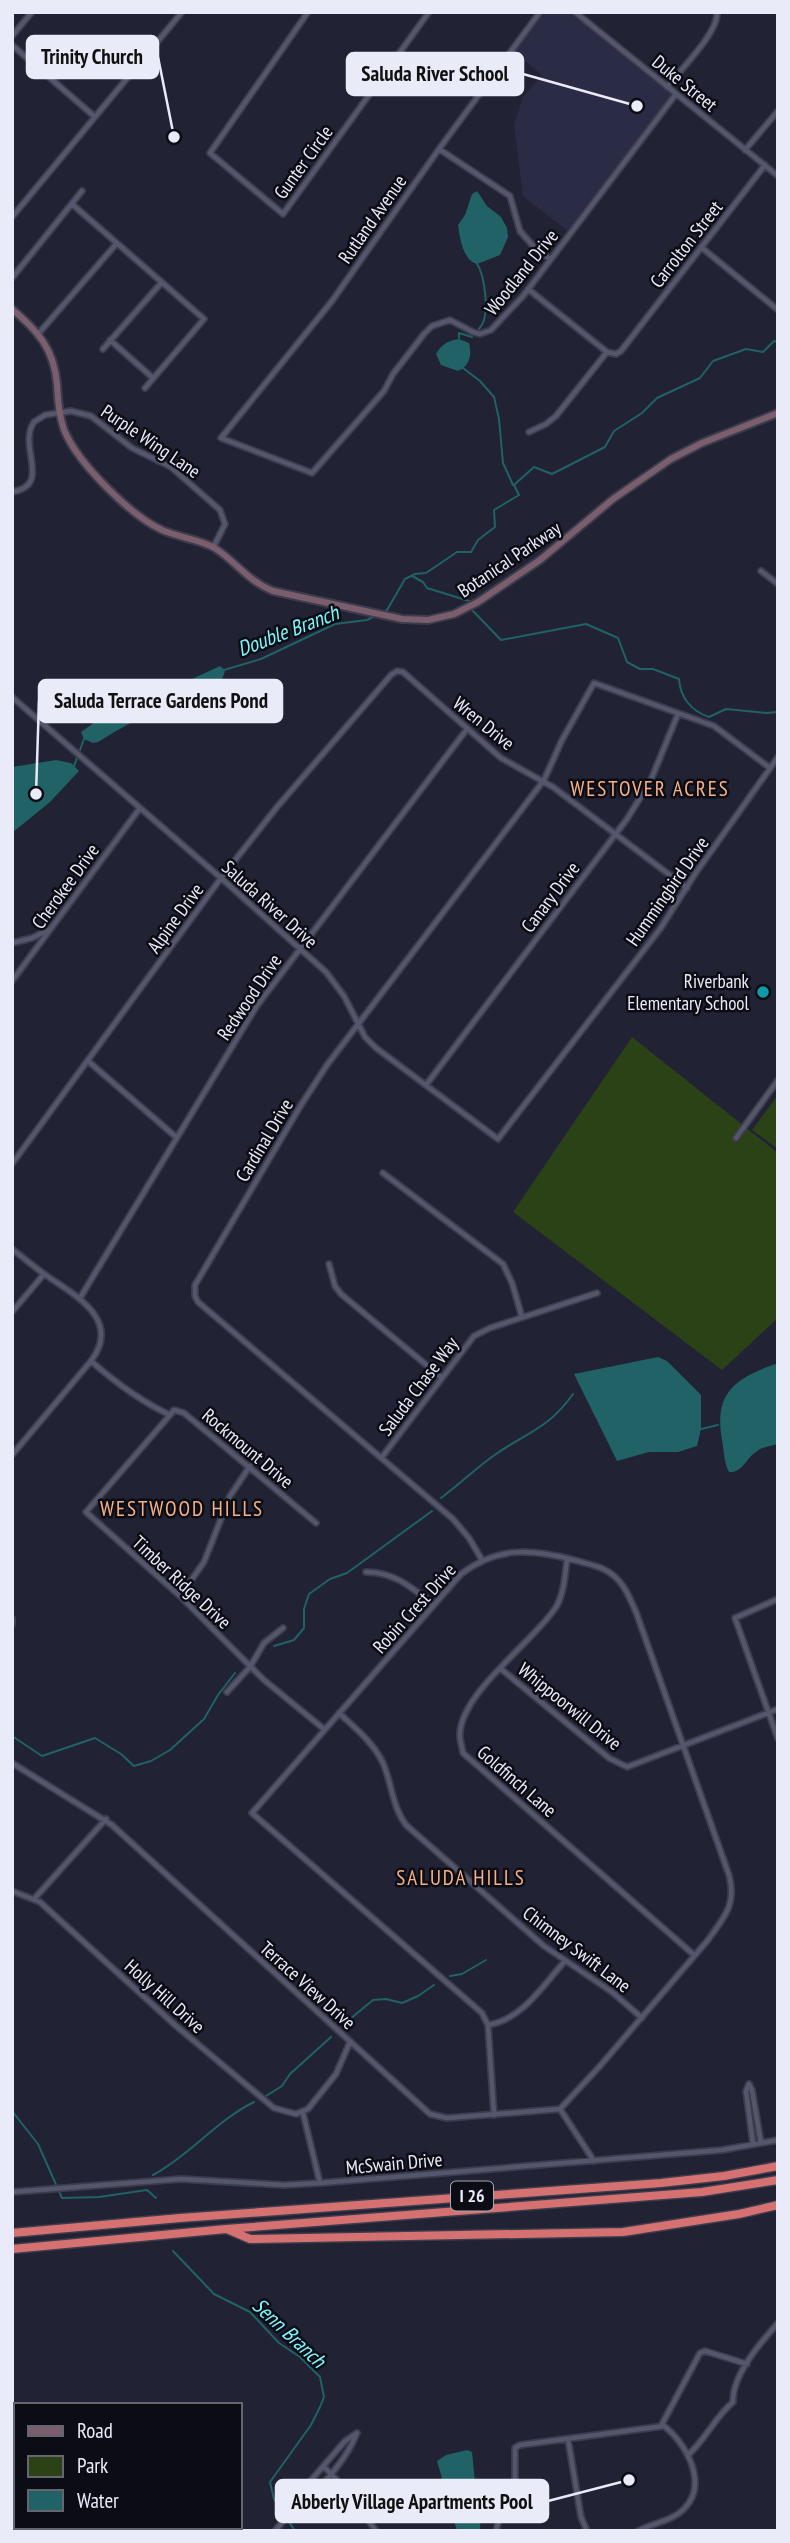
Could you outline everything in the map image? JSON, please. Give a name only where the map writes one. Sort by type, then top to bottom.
[{"type":"highway","name":"I 26","points":[[12,2233],[661,2183],[706,2179],[778,2166]]},
{"type":"highway","name":"I 26","points":[[12,2249],[226,2229],[702,2192],[778,2180]]},
{"type":"highway","points":[[226,2229],[250,2239],[586,2234],[652,2229],[739,2214],[778,2204]]},
{"type":"street","points":[[12,36],[32,12]]},
{"type":"street","points":[[12,217],[181,12]]},
{"type":"street","name":"Gunter Circle","points":[[308,12],[210,153],[283,214],[429,12]]},
{"type":"street","name":"Rutland Avenue","points":[[312,473],[221,438],[332,301],[540,12]]},
{"type":"street","name":"Duke Street","points":[[575,12],[778,176]]},
{"type":"street","points":[[667,87],[713,32],[717,15]]},
{"type":"street","points":[[12,45],[95,117]]},
{"type":"street","name":"Woodland Drive","points":[[312,473],[384,391],[413,347],[432,326],[450,320],[473,332],[487,333],[528,289],[676,94]]},
{"type":"street","points":[[745,150],[778,111]]},
{"type":"street","points":[[439,149],[510,196],[520,231],[550,260]]},
{"type":"street","name":"Carrolton Street","points":[[607,352],[615,354],[621,351],[765,165]]},
{"type":"street","points":[[12,278],[82,191]]},
{"type":"street","points":[[72,204],[204,319],[145,388]]},
{"type":"street","points":[[39,333],[117,243]]},
{"type":"street","points":[[701,247],[778,310]]},
{"type":"street","points":[[103,349],[162,282]]},
{"type":"street","points":[[528,289],[607,352],[556,416],[529,432]]},
{"type":"street","name":"Botanical Parkway","points":[[12,309],[39,333],[50,350],[55,366],[63,426],[77,453],[92,472],[116,494],[160,529],[213,548],[247,577],[282,594],[414,620],[437,618],[469,607],[553,551],[613,499],[671,459],[702,443],[778,415]]},
{"type":"street","points":[[110,340],[153,378]]},
{"type":"street","name":"Purple Wing Lane","points":[[60,412],[75,411],[91,416],[132,448],[171,467],[218,508],[225,524],[213,548]]},
{"type":"street","points":[[12,492],[25,488],[32,477],[33,462],[28,443],[31,426],[41,416],[60,412]]},
{"type":"street","points":[[761,571],[778,584]]},
{"type":"street","name":"Alpine Drive","points":[[12,1164],[221,878],[277,807],[391,675],[397,671],[403,672]]},
{"type":"street","name":"Wren Drive","points":[[403,672],[501,758],[544,780],[617,832],[687,888]]},
{"type":"street","name":"Cardinal Drive","points":[[482,1560],[460,1526],[198,1302],[194,1290],[301,1105],[358,1025],[544,780],[562,740],[594,684],[678,714]]},
{"type":"street","name":"Saluda River Drive","points":[[12,697],[221,878],[336,984],[358,1025],[376,1048],[498,1139]]},
{"type":"street","points":[[678,714],[714,726],[770,768]]},
{"type":"street","name":"Canary Drive","points":[[425,1085],[617,832],[650,782],[678,714]]},
{"type":"street","name":"Redwood Drive","points":[[80,1298],[256,1007],[467,729]]},
{"type":"street","name":"Hummingbird Drive","points":[[498,1139],[660,929],[778,757]]},
{"type":"street","name":"Cherokee Drive","points":[[12,981],[140,808]]},
{"type":"street","points":[[12,943],[51,929]]},
{"type":"street","points":[[88,1061],[176,1137]]},
{"type":"street","points":[[736,1138],[778,1080]]},
{"type":"street","points":[[383,1173],[503,1264],[522,1317]]},
{"type":"street","points":[[12,1249],[80,1298],[93,1311],[100,1329],[100,1345],[91,1361],[12,1455]]},
{"type":"street","points":[[329,1264],[335,1286],[341,1294],[442,1378]]},
{"type":"street","points":[[12,1312],[44,1274]]},
{"type":"street","name":"Saluda Chase Way","points":[[382,1457],[474,1336],[490,1328],[597,1293]]},
{"type":"street","name":"Rockmount Drive","points":[[91,1361],[132,1395],[170,1415],[174,1410],[184,1413],[316,1523]]},
{"type":"street","name":"Timber Ridge Drive","points":[[170,1415],[86,1512],[180,1596],[250,1667],[324,1729]]},
{"type":"street","points":[[180,1596],[204,1562],[230,1496],[250,1466]]},
{"type":"street","name":"Robin Crest Drive","points":[[488,2025],[482,2013],[252,1813],[461,1574],[482,1560],[514,1552],[534,1552],[608,1572],[626,1590],[729,1875],[732,1892],[731,1902],[722,1922],[642,2018],[560,2109]]},
{"type":"street","name":"Goldfinch Lane","points":[[567,1559],[555,1610],[483,1688],[465,1714],[460,1735],[463,1754],[694,1955]]},
{"type":"street","points":[[366,1572],[393,1576],[434,1605]]},
{"type":"street","points":[[778,1598],[735,1618],[778,1740]]},
{"type":"street","points":[[227,1692],[250,1667],[264,1643],[283,1628]]},
{"type":"street","name":"Whippoorwill Drive","points":[[501,1669],[622,1766],[636,1765],[778,1709]]},
{"type":"street","name":"Chimney Swift Lane","points":[[338,1713],[378,1753],[388,1775],[395,1807],[406,1825],[528,1933],[612,1992],[642,2018]]},
{"type":"street","name":"Terrace View Drive","points":[[12,1763],[106,1819],[430,2114],[447,2118],[560,2109]]},
{"type":"street","points":[[34,1899],[106,1819]]},
{"type":"street","name":"Holly Hill Drive","points":[[12,1891],[34,1899],[265,2103],[284,2112],[303,2113]]},
{"type":"street","points":[[494,2115],[488,2025],[503,2021],[518,2012],[565,1961]]},
{"type":"street","points":[[320,2183],[303,2113],[336,2074],[350,2042]]},
{"type":"street","points":[[753,2144],[746,2091],[749,2084],[761,2143]]},
{"type":"street","points":[[560,2109],[594,2161]]},
{"type":"street","name":"McSwain Drive","points":[[12,2192],[181,2179],[284,2185],[320,2183],[722,2150],[778,2140]]},
{"type":"street","points":[[688,2455],[733,2402],[733,2390],[753,2352],[778,2323]]},
{"type":"street","points":[[660,2426],[700,2353],[705,2351],[747,2364]]},
{"type":"street","points":[[496,2531],[499,2519],[515,2497],[515,2448],[660,2426],[675,2435],[688,2455],[695,2484],[691,2500],[675,2516],[638,2531]]},
{"type":"street","points":[[275,2531],[298,2501],[300,2493],[345,2441],[356,2433],[352,2446],[331,2473],[308,2499],[298,2501]]},
{"type":"street","points":[[568,2439],[579,2508],[587,2531]]},
{"type":"street","points":[[324,2467],[345,2488],[376,2531]]},
{"type":"shaded area","points":[[540,12],[575,12],[676,94],[570,233],[523,196],[514,125],[523,97],[542,75],[512,50]]},
{"type":"green space","points":[[632,1037],[778,1153],[778,1318],[722,1370],[513,1212]]},
{"type":"green space","points":[[778,1095],[778,1149],[752,1130]]},
{"type":"water","points":[[477,191],[487,206],[501,217],[508,237],[500,255],[477,264],[465,254],[458,225],[465,215],[472,194]]},
{"type":"water","points":[[459,339],[469,343],[470,351],[468,363],[458,371],[441,365],[436,354],[445,344]]},
{"type":"water","points":[[220,666],[225,670],[222,680],[191,702],[136,720],[98,742],[84,739],[81,732],[113,709],[162,693]]},
{"type":"water","points":[[56,760],[71,763],[79,771],[50,802],[12,833],[12,767]]},
{"type":"water","points":[[658,1357],[667,1361],[701,1395],[701,1429],[697,1446],[678,1452],[649,1452],[617,1461],[574,1374]]},
{"type":"water","points":[[775,1364],[778,1366],[778,1444],[758,1450],[741,1468],[729,1472],[720,1424],[724,1400],[738,1383]]},
{"type":"water","points":[[467,2450],[472,2452],[477,2502],[481,2506],[480,2531],[457,2531],[437,2461],[446,2455]]},
{"type":"waterway","points":[[476,262],[482,276],[486,306],[479,329]]},
{"type":"waterway","points":[[459,338],[459,333],[472,337]]},
{"type":"waterway","name":"Double Branch","points":[[519,495],[514,485],[534,467],[552,474],[605,447],[614,431],[642,413],[657,398],[700,378],[713,361],[746,349],[763,352],[774,341],[778,342]]},
{"type":"waterway","points":[[463,368],[480,381],[494,397],[503,463],[513,485]]},
{"type":"waterway","name":"Double Branch","points":[[383,612],[387,610],[405,579],[426,573],[457,552],[471,552],[478,540],[495,527],[494,510],[519,495]]},
{"type":"waterway","points":[[412,576],[423,582],[427,588],[469,601]]},
{"type":"waterway","points":[[473,611],[501,640],[586,624],[618,638],[627,662],[640,669],[653,669],[679,679],[688,702],[709,717],[726,709],[778,712]]},
{"type":"waterway","name":"Double Branch","points":[[224,670],[261,659],[335,624],[367,620],[375,616]]},
{"type":"waterway","name":"Double Branch","points":[[74,766],[84,739]]},
{"type":"waterway","points":[[441,1498],[489,1459],[547,1422],[573,1394]]},
{"type":"waterway","points":[[701,1429],[718,1425]]},
{"type":"waterway","points":[[274,1646],[294,1640],[304,1628],[304,1609],[309,1594],[330,1579],[347,1573],[432,1511]]},
{"type":"waterway","points":[[12,1736],[42,1756],[95,1738],[121,1754],[134,1766],[151,1761],[170,1750],[204,1719],[235,1673]]},
{"type":"waterway","points":[[450,1976],[462,1974],[486,1960]]},
{"type":"waterway","points":[[344,2024],[373,2000],[386,1999],[402,2003],[434,1985]]},
{"type":"waterway","points":[[266,2096],[282,2086],[290,2074],[331,2037]]},
{"type":"waterway","points":[[153,2175],[254,2102]]},
{"type":"waterway","name":"Senn Branch","points":[[12,2111],[38,2144],[62,2198],[99,2197],[147,2190],[156,2198]]},
{"type":"waterway","name":"Senn Branch","points":[[173,2251],[214,2294],[250,2312],[279,2343],[300,2357],[320,2377],[324,2397],[320,2407],[311,2425],[270,2482],[274,2499],[295,2531]]},
{"type":"place","name":"Saluda River School","points":[[637,106]]},
{"type":"place","name":"Trinity Church","points":[[174,137]]},
{"type":"place","name":"Saluda Terrace Gardens Pond","points":[[36,794]]},
{"type":"place","name":"Riverbank Elementary School","points":[[763,992]]},
{"type":"place","name":"Abberly Village Apartments Pool","points":[[629,2480]]},
{"type":"district","name":"WESTOVER ACRES","points":[[650,789]]},
{"type":"district","name":"WESTWOOD HILLS","points":[[182,1509]]},
{"type":"district","name":"SALUDA HILLS","points":[[461,1878]]}]
